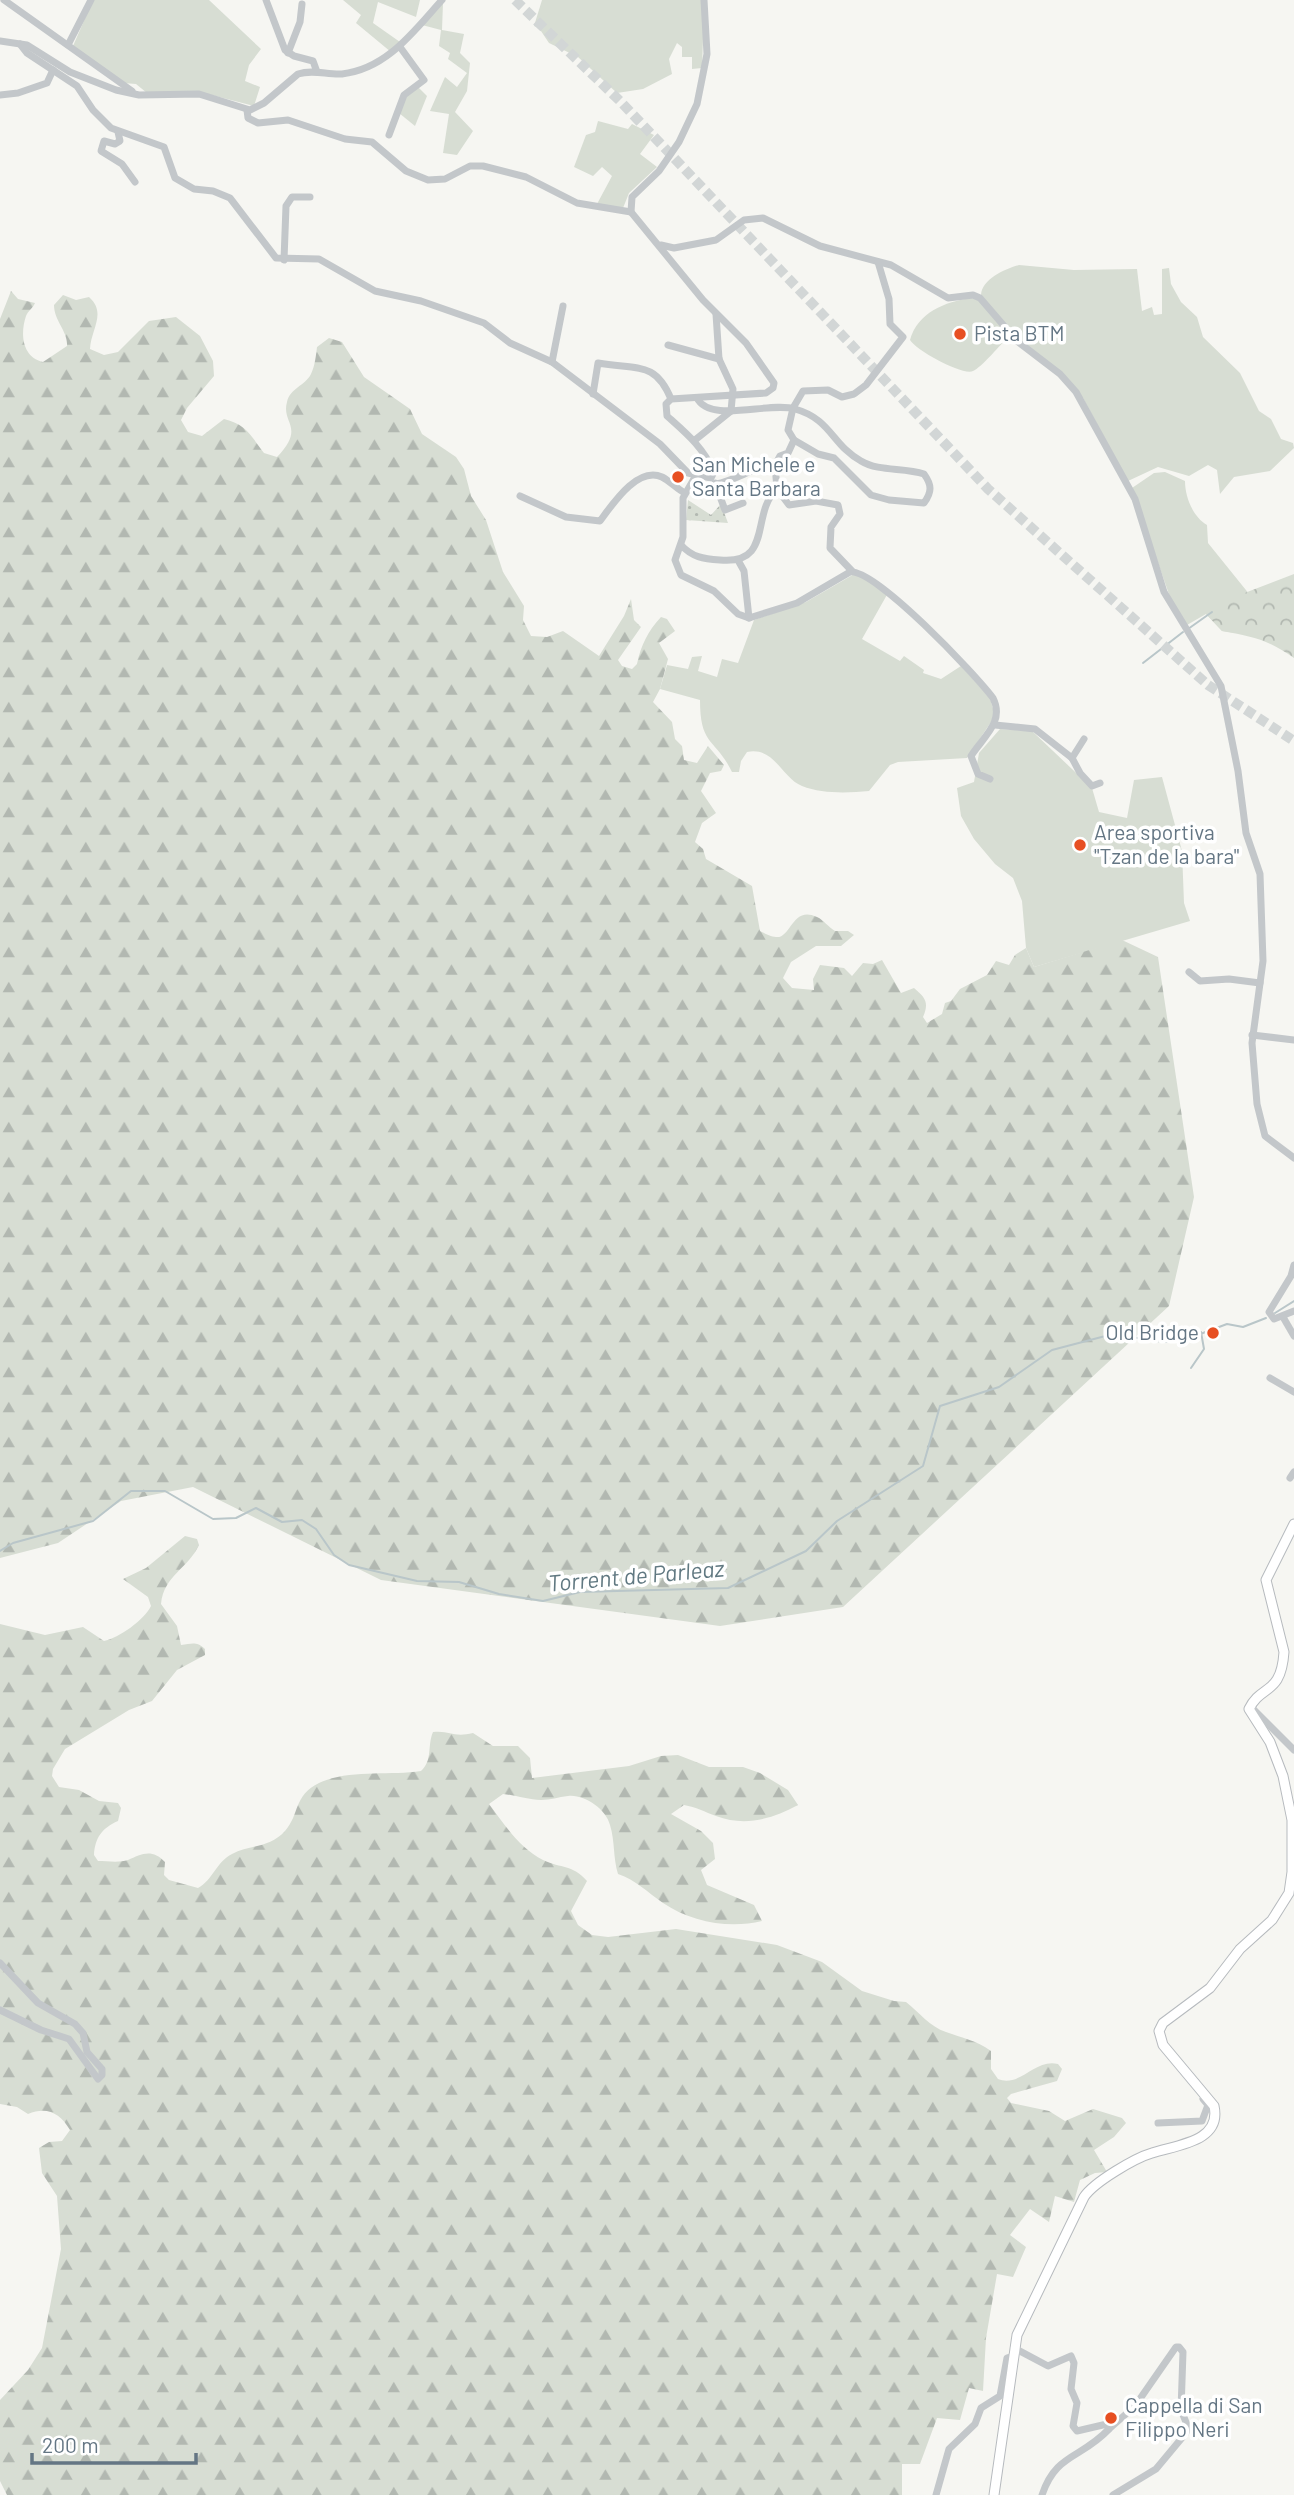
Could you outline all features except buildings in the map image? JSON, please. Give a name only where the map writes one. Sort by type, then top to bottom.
[{"type":"main road","points":[[994,2495],[1013,2352],[1020,2325],[1088,2191],[1150,2153],[1194,2141],[1212,2124],[1214,2106],[1160,2040],[1163,2023],[1210,1988],[1245,1943],[1279,1911],[1292,1884],[1292,1820],[1283,1776],[1270,1742],[1250,1713],[1250,1706],[1276,1684],[1283,1663],[1284,1652],[1266,1580],[1294,1524]]},
{"type":"street","points":[[4,0],[139,95]]},
{"type":"street","points":[[68,45],[92,0]]},
{"type":"street","points":[[266,0],[288,53],[313,61],[317,72]]},
{"type":"street","points":[[0,41],[20,44],[70,72],[139,95],[200,94],[247,110],[264,103],[298,74],[343,74],[363,68],[400,47],[442,0]]},
{"type":"street","points":[[631,212],[632,197],[659,171],[679,142],[697,104],[707,54],[704,0]]},
{"type":"street","points":[[288,53],[300,22],[302,4]]},
{"type":"street","points":[[20,44],[27,54],[77,86],[99,117],[118,132],[164,147],[175,178],[194,189],[230,198],[274,256],[284,260],[319,260],[375,291],[421,301],[484,323],[510,343],[552,362],[660,443],[695,477],[714,481],[751,474],[764,465],[775,465]]},
{"type":"street","points":[[388,135],[404,95],[424,80],[400,47]]},
{"type":"street","points":[[0,95],[47,83],[53,70]]},
{"type":"street","points":[[247,110],[248,118],[258,123],[288,120],[345,139],[372,142],[406,171],[428,180],[445,179],[470,166],[483,166],[526,177],[577,203],[631,212],[660,245],[692,289],[746,343],[774,383],[768,392],[671,399]]},
{"type":"street","points":[[118,132],[120,141],[115,144],[104,141],[102,151],[122,164],[135,182]]},
{"type":"street","points":[[284,260],[286,206],[292,197],[310,197]]},
{"type":"street","points":[[660,245],[674,248],[716,240],[744,220],[763,218],[820,246],[878,261],[906,272],[948,298],[973,295],[984,301],[1017,341],[1060,374],[1076,391],[1128,486],[1143,520],[1164,592],[1207,659],[1223,694],[1238,771],[1246,833],[1260,874],[1261,983],[1252,1033],[1262,1129],[1269,1140],[1294,1158]]},
{"type":"street","points":[[698,398],[708,408],[731,411],[756,407],[793,408],[825,423],[844,448],[862,462],[924,474],[930,482],[930,492],[924,503],[871,495],[834,458],[818,454],[794,440],[788,430],[793,408],[803,391],[828,390],[842,397],[854,394],[866,385],[903,337],[890,324],[889,299],[878,261]]},
{"type":"street","points":[[552,362],[563,306]]},
{"type":"street","points":[[695,440],[731,411],[732,384],[719,359],[716,314]]},
{"type":"street","points":[[668,345],[719,359]]},
{"type":"street","points":[[593,394],[598,363],[651,370],[660,377],[671,399]]},
{"type":"street","points":[[671,399],[664,408],[667,416],[695,440],[710,463],[725,510],[743,503]]},
{"type":"street","points":[[794,440],[788,453],[780,456],[775,465],[777,489],[791,506],[816,501],[838,505],[840,514],[831,527],[830,548],[852,571],[862,573],[881,586],[987,690],[998,707],[995,725],[971,756],[978,774],[990,779]]},
{"type":"street","points":[[520,496],[566,517],[600,521],[628,486],[647,477],[661,477],[685,494]]},
{"type":"street","points":[[695,477],[685,494],[681,545],[676,560],[681,575],[714,591],[728,606],[749,618],[797,603],[852,571]]},
{"type":"street","points":[[739,562],[754,547],[770,498],[777,489]]},
{"type":"street","points":[[681,545],[696,557],[739,562]]},
{"type":"street","points":[[739,562],[744,570],[749,618]]},
{"type":"street","points":[[995,725],[1035,729],[1072,758],[1091,786],[1100,783]]},
{"type":"street","points":[[1072,758],[1084,739]]},
{"type":"street","points":[[1189,972],[1200,981],[1229,979],[1261,983]]},
{"type":"street","points":[[1252,1033],[1294,1040]]},
{"type":"street","points":[[1294,1265],[1291,1276],[1269,1312],[1274,1319],[1294,1311]]},
{"type":"street","points":[[1283,1317],[1294,1336]]},
{"type":"street","points":[[1270,1378],[1294,1392]]},
{"type":"street","points":[[1250,1706],[1294,1749]]},
{"type":"street","points":[[0,1963],[38,2003],[75,2024],[83,2033],[87,2052],[102,2069],[102,2075],[98,2079],[92,2074],[68,2039],[41,2030],[0,2010]]},
{"type":"street","points":[[1158,2123],[1199,2122],[1206,2115],[1208,2105],[1185,2077],[1181,2066]]},
{"type":"street","points":[[1042,2495],[1055,2467],[1086,2448],[1135,2406],[1176,2347],[1179,2347],[1183,2352],[1181,2410],[1188,2427],[1186,2433],[1156,2469],[1113,2495]]},
{"type":"street","points":[[936,2495],[949,2449],[975,2424],[981,2408],[1000,2396],[1007,2358],[1013,2352],[1048,2366],[1071,2356],[1074,2363],[1071,2389],[1077,2403],[1073,2426],[1077,2431],[1107,2424],[1108,2429]]},
{"type":"green space","points":[[93,0],[209,0],[261,49],[249,65],[245,81],[260,87],[254,106],[200,92],[147,93],[136,84],[123,83],[73,46]]},
{"type":"green space","points":[[343,0],[420,0],[416,17],[378,2],[373,23],[400,42],[391,52],[356,23],[361,15]]},
{"type":"green space","points":[[542,0],[701,0],[704,9],[702,68],[692,69],[692,57],[682,57],[682,47],[677,43],[669,59],[672,74],[643,89],[617,93],[578,57],[549,43],[539,28],[534,26]]},
{"type":"green space","points":[[443,3],[442,30],[464,34],[460,53],[470,63],[467,91],[455,112],[473,131],[457,155],[443,153],[449,114],[430,111],[445,77],[457,87],[467,73],[448,59],[450,53],[439,46],[441,30],[422,25]]},
{"type":"green space","points":[[417,86],[427,96],[415,126],[399,113],[407,95]]},
{"type":"green space","points":[[598,121],[628,129],[632,124],[654,135],[640,154],[657,167],[629,193],[623,208],[597,204],[612,176],[602,167],[593,176],[574,167],[586,135],[595,132]]},
{"type":"green space","points":[[1019,265],[1074,270],[1137,269],[1142,311],[1152,307],[1154,315],[1162,314],[1162,269],[1169,268],[1171,284],[1181,302],[1197,317],[1203,337],[1240,373],[1259,411],[1271,419],[1281,439],[1293,443],[1294,448],[1270,471],[1234,477],[1220,494],[1217,470],[1208,465],[1189,476],[1158,467],[1128,481],[1083,398],[1019,340],[981,295],[985,284],[990,280]]},
{"type":"green space","points":[[11,291],[18,299],[35,303],[26,316],[23,337],[31,355],[43,362],[67,346],[54,305],[63,295],[76,300],[89,297],[94,303],[97,321],[90,349],[104,355],[118,352],[149,321],[176,317],[200,336],[213,361],[214,376],[187,408],[181,420],[188,432],[202,436],[224,419],[232,421],[243,427],[264,453],[277,457],[290,439],[287,402],[294,390],[311,374],[317,347],[329,338],[342,342],[364,377],[410,409],[422,434],[456,457],[464,469],[471,496],[486,520],[503,572],[524,606],[523,620],[531,636],[547,637],[563,631],[599,656],[624,616],[631,599],[634,620],[641,627],[618,660],[622,666],[632,669],[637,664],[643,644],[652,628],[661,617],[667,619],[675,631],[659,643],[668,659],[660,689],[653,702],[672,722],[675,739],[682,746],[684,760],[697,763],[708,746],[724,765],[721,771],[710,773],[701,791],[716,813],[702,823],[695,842],[703,849],[706,859],[752,886],[760,931],[776,937],[781,936],[802,915],[809,914],[819,918],[835,931],[848,931],[854,935],[841,946],[816,946],[791,962],[783,978],[792,988],[814,990],[813,979],[820,965],[844,968],[852,976],[863,963],[873,964],[882,960],[901,993],[914,988],[924,998],[926,1008],[923,1017],[927,1023],[942,1014],[945,1003],[951,1001],[960,989],[987,975],[996,961],[1009,965],[1015,955],[1026,948],[1034,967],[1122,940],[1158,957],[1194,1197],[1169,1306],[843,1607],[720,1626],[381,1580],[193,1487],[121,1501],[58,1543],[0,1558],[0,319]]},
{"type":"green space","name":"Pista BTM","points":[[971,298],[980,300],[1009,336],[977,369],[968,372],[940,362],[910,340],[919,322],[926,315],[952,302]]},
{"type":"green space","points":[[1165,472],[1185,481],[1191,506],[1207,525],[1208,543],[1258,605],[1274,643],[1251,635],[1222,631],[1206,614],[1187,625],[1171,600],[1132,488],[1154,473]]},
{"type":"green space","points":[[688,500],[711,515],[721,504],[728,523],[686,520]]},
{"type":"green space","points":[[856,573],[888,593],[862,639],[900,661],[904,656],[924,670],[923,673],[941,679],[961,666],[990,698],[995,716],[967,758],[898,762],[890,765],[869,791],[826,792],[810,789],[795,782],[771,758],[756,751],[747,752],[741,761],[739,772],[732,772],[706,734],[700,700],[660,689],[667,665],[688,669],[692,657],[702,656],[698,671],[717,677],[722,659],[738,663],[754,620],[806,602]]},
{"type":"green space","points":[[1294,574],[1294,658],[1260,640],[1222,631],[1206,614],[1242,594]]},
{"type":"green space","name":"Area sportiva \"Tzan de la bara\"","points":[[1000,729],[1032,731],[1092,788],[1099,812],[1127,818],[1134,780],[1162,777],[1182,851],[1184,903],[1190,921],[1034,967],[1026,948],[1022,901],[1013,878],[995,864],[974,839],[961,816],[957,788],[974,782],[979,753]]},
{"type":"green space","points":[[185,1536],[197,1539],[199,1545],[171,1579],[161,1604],[177,1626],[181,1645],[199,1645],[205,1649],[205,1655],[177,1670],[152,1701],[129,1710],[65,1749],[53,1769],[52,1776],[59,1787],[79,1790],[99,1801],[118,1803],[121,1808],[118,1821],[104,1830],[98,1839],[94,1855],[98,1861],[128,1860],[142,1854],[156,1855],[165,1862],[164,1875],[169,1880],[198,1888],[227,1857],[279,1837],[290,1825],[301,1799],[319,1783],[356,1774],[421,1771],[427,1762],[433,1732],[461,1735],[473,1733],[493,1746],[518,1746],[530,1758],[532,1778],[629,1766],[661,1756],[678,1755],[709,1767],[743,1767],[760,1773],[788,1790],[798,1805],[768,1818],[748,1821],[727,1819],[684,1805],[671,1814],[701,1831],[713,1843],[715,1859],[701,1870],[707,1885],[754,1905],[762,1921],[749,1923],[724,1924],[686,1915],[618,1874],[608,1819],[599,1808],[581,1797],[564,1796],[536,1800],[503,1794],[489,1804],[527,1849],[543,1860],[571,1869],[587,1881],[571,1911],[578,1925],[592,1935],[608,1937],[676,1929],[777,1945],[822,1962],[862,1991],[906,2002],[940,2030],[985,2047],[991,2051],[991,2069],[998,2079],[1013,2080],[1050,2063],[1058,2064],[1062,2069],[1057,2081],[1011,2094],[1007,2098],[1011,2103],[1049,2111],[1065,2121],[1093,2109],[1122,2118],[1126,2123],[1114,2137],[1094,2150],[1107,2172],[1095,2173],[1080,2180],[1074,2202],[1055,2196],[1049,2222],[1030,2209],[1010,2235],[1026,2247],[1013,2277],[997,2274],[986,2338],[983,2391],[969,2388],[960,2420],[937,2418],[920,2464],[902,2464],[902,2495],[7,2495],[0,2481],[0,2400],[28,2370],[42,2348],[61,2249],[57,2196],[42,2173],[39,2148],[49,2142],[62,2141],[70,2130],[62,2119],[47,2111],[28,2114],[17,2107],[0,2104],[0,1624],[45,1635],[83,1627],[104,1641],[117,1636],[131,1628],[151,1606],[148,1597],[123,1579],[146,1568]]},
{"type":"waterway","points":[[1188,629],[1212,612]]},
{"type":"waterway","points":[[1143,663],[1183,632]]},
{"type":"waterway","name":"Torrent de Parleaz","points":[[1275,1313],[1294,1301]]},
{"type":"waterway","name":"Torrent de Parleaz","points":[[0,1551],[13,1543],[93,1521],[131,1491],[165,1491],[213,1519],[236,1518],[256,1508],[282,1522],[302,1520],[316,1529],[334,1555],[349,1565],[417,1581],[459,1582],[499,1594],[543,1601],[580,1592],[728,1588],[806,1551],[837,1521],[923,1466],[940,1406],[999,1387],[1052,1350],[1113,1334],[1163,1342],[1187,1339],[1227,1324],[1243,1327],[1266,1318]]},
{"type":"waterway","points":[[1179,1328],[1201,1332],[1204,1349],[1191,1368]]},
{"type":"tunnel","points":[[515,0],[620,101],[988,489],[1208,685],[1294,741]]},
{"type":"place","name":"Pista BTM","points":[[960,334]]},
{"type":"place","name":"San Michele e Santa Barbara","points":[[678,477]]},
{"type":"place","name":"Area sportiva \"Tzan de la bara\"","points":[[1080,845]]},
{"type":"place","name":"Old Bridge","points":[[1213,1333]]},
{"type":"place","name":"Cappella di San Filippo Neri","points":[[1111,2418]]}]
